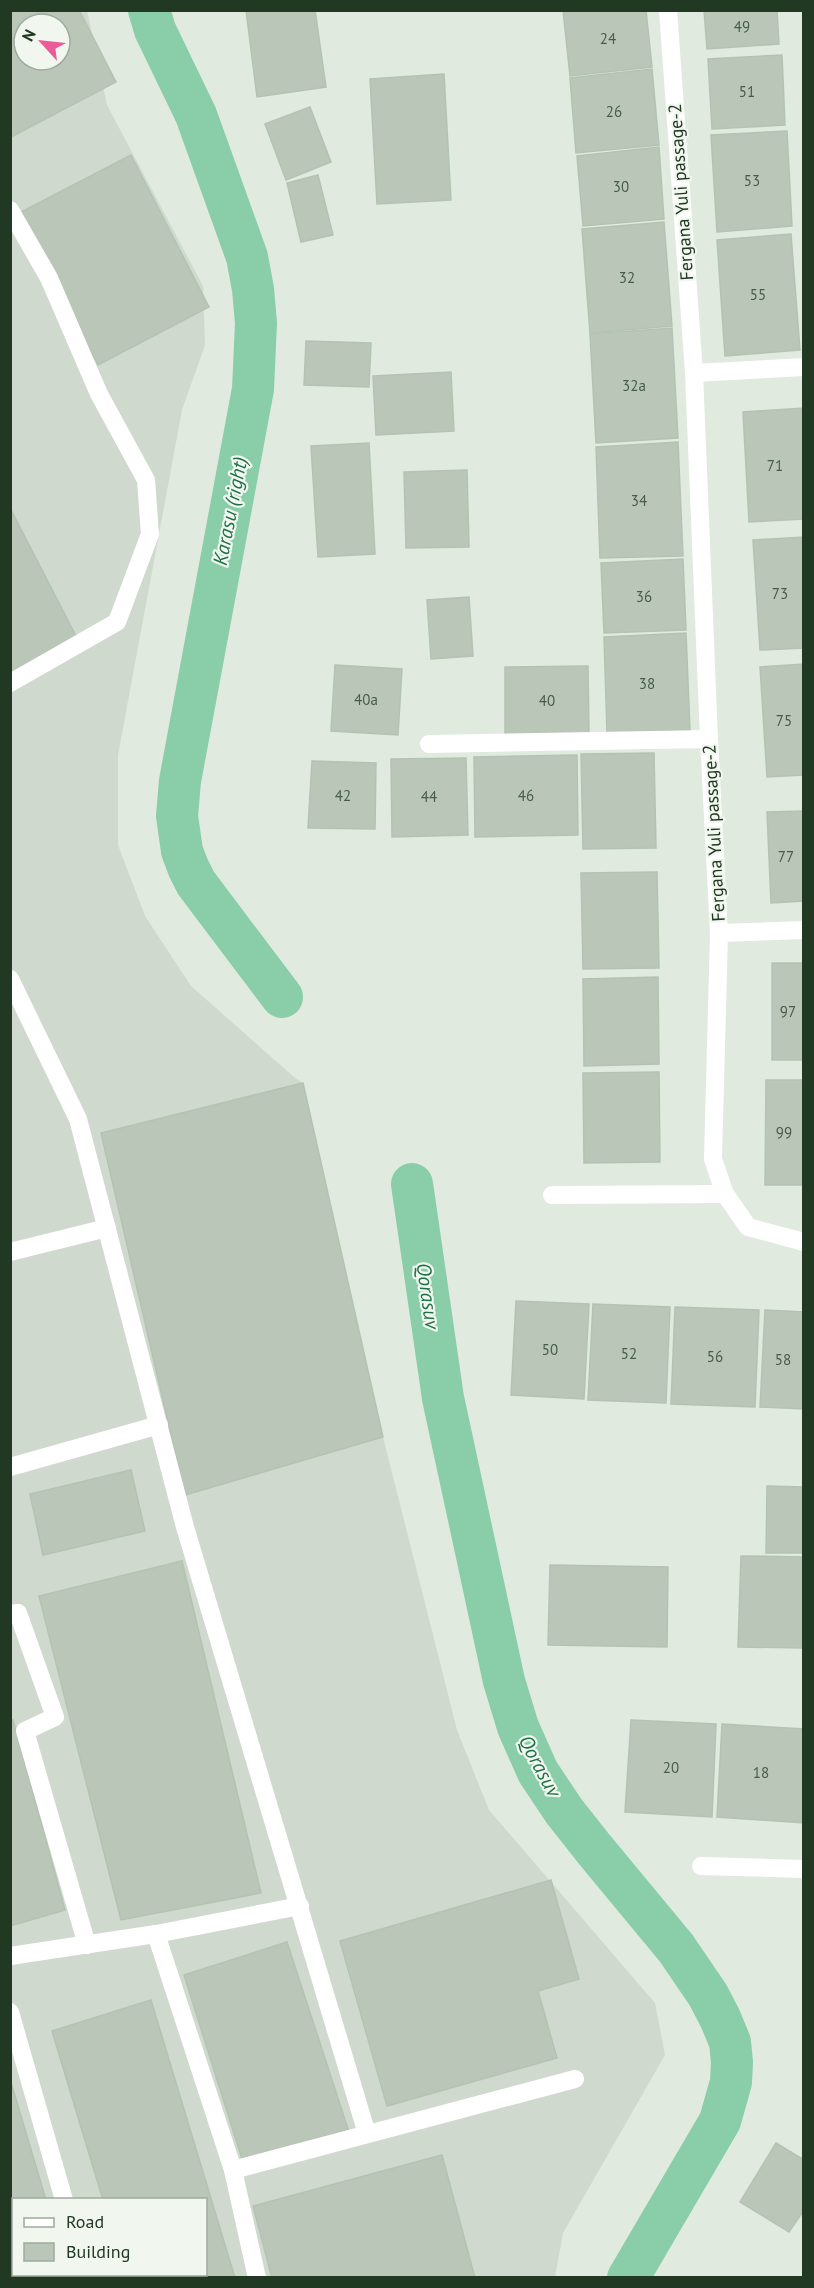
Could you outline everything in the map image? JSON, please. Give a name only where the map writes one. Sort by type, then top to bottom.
[{"type":"street","name":"Fergana Yuli passage-2","points":[[668,10],[694,373],[719,933],[713,1159],[724,1194],[748,1227],[804,1242]]},
{"type":"street","points":[[10,210],[49,278],[99,394],[147,480],[150,534],[117,622],[10,683]]},
{"type":"street","points":[[694,373],[804,367]]},
{"type":"street","points":[[429,744],[709,739]]},
{"type":"street","points":[[719,933],[804,930]]},
{"type":"street","points":[[10,979],[78,1119],[185,1527],[367,2134]]},
{"type":"street","points":[[552,1195],[724,1194]]},
{"type":"street","points":[[10,1252],[107,1228]]},
{"type":"street","points":[[10,1467],[159,1425]]},
{"type":"street","points":[[10,1614],[18,1613],[55,1717],[25,1731],[87,1945]]},
{"type":"street","points":[[701,1866],[804,1869]]},
{"type":"street","points":[[10,1956],[156,1934],[300,1906]]},
{"type":"street","points":[[156,1934],[233,2170],[257,2277]]},
{"type":"street","points":[[10,2012],[64,2198]]},
{"type":"street","points":[[233,2170],[575,2079]]},
{"type":"shaded area","points":[[87,10],[107,105],[203,286],[205,345],[182,410],[118,755],[118,845],[145,916],[191,986],[303,1083],[383,1437],[457,1730],[489,1810],[655,2003],[665,2055],[563,2233],[555,2277],[11,2278],[10,11]]},
{"type":"building","points":[[10,10],[79,10],[116,82],[11,137]]},
{"type":"building","points":[[246,10],[315,10],[326,87],[257,97]]},
{"type":"building","points":[[563,10],[646,10],[652,67],[570,76]]},
{"type":"building","points":[[704,10],[777,10],[779,44],[707,49]]},
{"type":"building","points":[[782,55],[785,125],[712,129],[708,59]]},
{"type":"building","points":[[652,69],[659,145],[576,153],[570,78]]},
{"type":"building","points":[[444,74],[451,200],[377,204],[370,79]]},
{"type":"building","points":[[310,107],[331,162],[286,180],[265,124]]},
{"type":"building","points":[[787,131],[792,226],[717,232],[711,135]]},
{"type":"building","points":[[659,147],[664,219],[583,226],[577,156]]},
{"type":"building","points":[[131,155],[209,307],[98,365],[19,213]]},
{"type":"building","points":[[318,175],[333,235],[301,242],[287,183]]},
{"type":"building","points":[[664,222],[672,326],[590,333],[582,229]]},
{"type":"building","points":[[791,234],[800,350],[725,356],[717,240]]},
{"type":"building","points":[[672,328],[678,438],[596,443],[590,334]]},
{"type":"building","points":[[306,341],[371,343],[369,387],[304,385]]},
{"type":"building","points":[[451,372],[454,431],[376,435],[373,376]]},
{"type":"building","points":[[804,408],[804,519],[749,522],[743,412]]},
{"type":"building","points":[[678,442],[683,556],[600,558],[596,447]]},
{"type":"building","points":[[369,443],[375,554],[318,557],[311,446]]},
{"type":"building","points":[[467,470],[469,547],[406,548],[404,472]]},
{"type":"building","points":[[10,508],[78,640],[10,675]]},
{"type":"building","points":[[804,537],[804,648],[760,650],[753,540]]},
{"type":"building","points":[[683,559],[686,630],[604,633],[601,563]]},
{"type":"building","points":[[469,597],[473,656],[431,659],[427,600]]},
{"type":"building","points":[[686,633],[690,730],[607,734],[604,637]]},
{"type":"building","points":[[804,664],[804,775],[767,777],[760,667]]},
{"type":"building","points":[[335,665],[402,669],[398,735],[331,731]]},
{"type":"building","points":[[588,666],[589,734],[505,735],[505,667]]},
{"type":"building","points":[[654,753],[656,848],[583,849],[581,754]]},
{"type":"building","points":[[577,755],[578,835],[475,837],[474,757]]},
{"type":"building","points":[[466,758],[468,835],[392,837],[391,759]]},
{"type":"building","points":[[312,761],[376,763],[375,829],[308,828]]},
{"type":"building","points":[[804,811],[804,901],[771,903],[767,812]]},
{"type":"building","points":[[657,872],[659,968],[583,969],[581,873]]},
{"type":"building","points":[[772,963],[804,963],[804,1060],[772,1060]]},
{"type":"building","points":[[658,977],[659,1064],[584,1066],[583,979]]},
{"type":"building","points":[[659,1072],[660,1162],[584,1163],[583,1073]]},
{"type":"building","points":[[766,1080],[804,1080],[804,1185],[765,1185]]},
{"type":"building","points":[[303,1083],[383,1437],[185,1495],[101,1133]]},
{"type":"building","points":[[516,1301],[589,1304],[584,1399],[511,1395]]},
{"type":"building","points":[[593,1304],[670,1307],[666,1403],[588,1400]]},
{"type":"building","points":[[675,1307],[759,1310],[755,1407],[671,1404]]},
{"type":"building","points":[[765,1310],[804,1312],[804,1409],[760,1407]]},
{"type":"building","points":[[131,1470],[145,1531],[43,1555],[30,1494]]},
{"type":"building","points":[[767,1486],[804,1487],[804,1553],[766,1553]]},
{"type":"building","points":[[741,1556],[804,1557],[804,1648],[738,1647]]},
{"type":"building","points":[[182,1561],[261,1893],[121,1920],[39,1596]]},
{"type":"building","points":[[550,1565],[668,1567],[667,1647],[548,1645]]},
{"type":"building","points":[[13,1720],[65,1910],[10,1926],[10,1721]]},
{"type":"building","points":[[631,1720],[716,1724],[712,1817],[625,1812]]},
{"type":"building","points":[[722,1724],[804,1729],[804,1823],[717,1817]]},
{"type":"building","points":[[551,1880],[579,1979],[538,1991],[557,2058],[387,2106],[340,1941]]},
{"type":"building","points":[[287,1942],[348,2129],[243,2162],[184,1975]]},
{"type":"building","points":[[151,2000],[235,2278],[127,2278],[126,2276],[207,2276],[207,2198],[102,2198],[52,2031]]},
{"type":"building","points":[[10,2079],[45,2198],[12,2198],[12,2276],[68,2276],[69,2278],[10,2278]]},
{"type":"building","points":[[776,2143],[804,2160],[804,2210],[789,2232],[740,2202]]},
{"type":"building","points":[[442,2155],[475,2278],[272,2278],[253,2206]]},
{"type":"waterway","name":"Karasu (right)","points":[[149,10],[155,30],[196,115],[247,257],[256,323],[253,389],[180,781],[177,816],[182,851],[196,883],[282,997]]},
{"type":"waterway","name":"Qorasuv","points":[[412,1184],[443,1398],[504,1681],[518,1727],[538,1772],[564,1811],[676,1948],[708,1995],[730,2042],[731,2082],[720,2121],[628,2278]]}]
